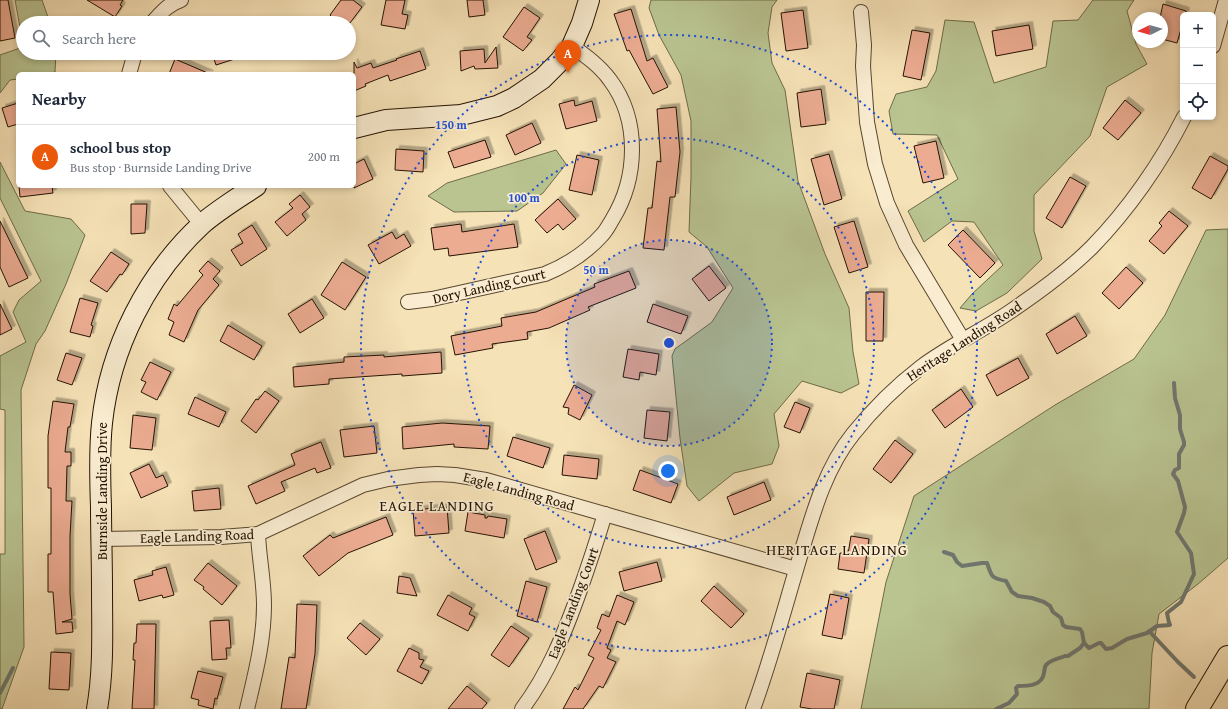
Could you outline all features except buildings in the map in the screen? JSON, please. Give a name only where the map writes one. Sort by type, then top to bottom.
[{"type":"highway","points":[[1197,709],[1228,657]]},
{"type":"street","points":[[159,16],[173,2],[181,0]]},
{"type":"street","points":[[356,128],[386,120],[461,115],[497,106],[514,98],[542,78],[560,61],[572,46],[582,23],[589,0]]},
{"type":"street","points":[[1216,36],[1227,1]]},
{"type":"street","points":[[860,12],[864,45],[863,66],[866,122],[874,164],[887,203],[906,245],[963,340]]},
{"type":"street","name":"Dory Landing Court","points":[[408,302],[432,299],[545,274],[562,267],[577,258],[603,234],[616,213],[629,179],[632,153],[630,127],[622,100],[610,79],[596,64],[572,46]]},
{"type":"street","points":[[130,72],[133,60]]},
{"type":"street","name":"Heritage Landing Road","points":[[753,709],[764,680],[796,569],[825,483],[837,458],[851,436],[875,408],[900,384],[922,366],[1009,313],[1062,274],[1092,247],[1135,197],[1159,162],[1182,120]]},
{"type":"street","points":[[172,188],[202,225]]},
{"type":"street","name":"Burnside Landing Drive","points":[[97,709],[102,660],[102,539],[100,459],[102,423],[116,358],[129,325],[154,282],[180,248],[202,225],[253,188]]},
{"type":"street","name":"Eagle Landing Road","points":[[102,539],[221,537],[258,534],[363,485],[388,479],[422,474],[454,475],[486,480],[796,569]]},
{"type":"street","name":"Eagle Landing Court","points":[[522,709],[551,662],[565,632],[605,514]]},
{"type":"street","points":[[246,709],[258,662],[262,636],[264,605],[258,534]]},
{"type":"green space","points":[[15,0],[42,0],[48,16],[18,16]]},
{"type":"green space","points":[[651,0],[777,0],[772,7],[768,33],[772,63],[785,90],[798,181],[825,254],[849,308],[853,352],[859,384],[841,393],[802,381],[774,414],[779,446],[772,464],[734,473],[699,501],[687,486],[680,438],[672,356],[675,349],[712,322],[733,288],[707,247],[689,232],[691,121],[681,75],[659,35],[649,8]]},
{"type":"green space","points":[[1093,0],[1134,0],[1127,11],[1132,29],[1132,48],[1138,48],[1147,64],[1107,87],[1090,136],[1034,195],[1034,231],[1042,259],[1007,293],[976,311],[960,308],[972,294],[1003,265],[974,222],[952,221],[924,242],[908,211],[958,179],[937,135],[893,134],[889,111],[896,94],[927,87],[936,71],[945,20],[974,22],[994,83],[1046,67],[1053,21],[1078,20]]},
{"type":"green space","points":[[16,49],[16,60],[56,60],[55,72],[16,72],[16,79],[10,80],[0,93],[0,55]]},
{"type":"green space","points":[[556,150],[566,164],[543,193],[517,211],[454,212],[428,196],[447,183]]},
{"type":"green space","points":[[0,162],[25,211],[71,219],[85,235],[66,284],[45,331],[36,344],[21,390],[24,647],[2,709],[0,709],[0,554],[5,554],[5,410],[0,409],[0,356],[26,342],[13,312],[19,300],[41,281],[0,198]]},
{"type":"green space","points":[[1228,229],[1228,558],[1198,584],[1159,614],[1152,653],[1149,709],[861,709],[886,582],[914,496],[1055,405],[1134,359],[1165,315],[1206,230]]},
{"type":"waterway","points":[[944,552],[953,555],[957,562],[962,566],[987,563],[992,576],[1006,581],[1012,592],[1018,596],[1044,602],[1061,618],[1063,625],[1066,627],[1080,629],[1084,643],[1089,648],[1099,643],[1101,643],[1106,649],[1112,648],[1127,639],[1147,633],[1157,626],[1170,625],[1167,613],[1181,602],[1194,574],[1191,553],[1177,532],[1185,507],[1178,481],[1173,474],[1175,470],[1179,468],[1179,454],[1184,442],[1180,429],[1180,415],[1175,398],[1174,383]]},
{"type":"waterway","points":[[1149,631],[1194,677]]},
{"type":"waterway","points":[[996,709],[1009,703],[1017,694],[1016,688],[1018,686],[1038,683],[1043,677],[1045,666],[1053,660],[1068,656],[1080,648],[1084,643]]},
{"type":"waterway","points":[[0,693],[13,668]]},
{"type":"place","name":"school bus stop","points":[[568,73]]},
{"type":"district","name":"EAGLE LANDING","points":[[437,505]]},
{"type":"district","name":"HERITAGE LANDING","points":[[837,549]]}]
